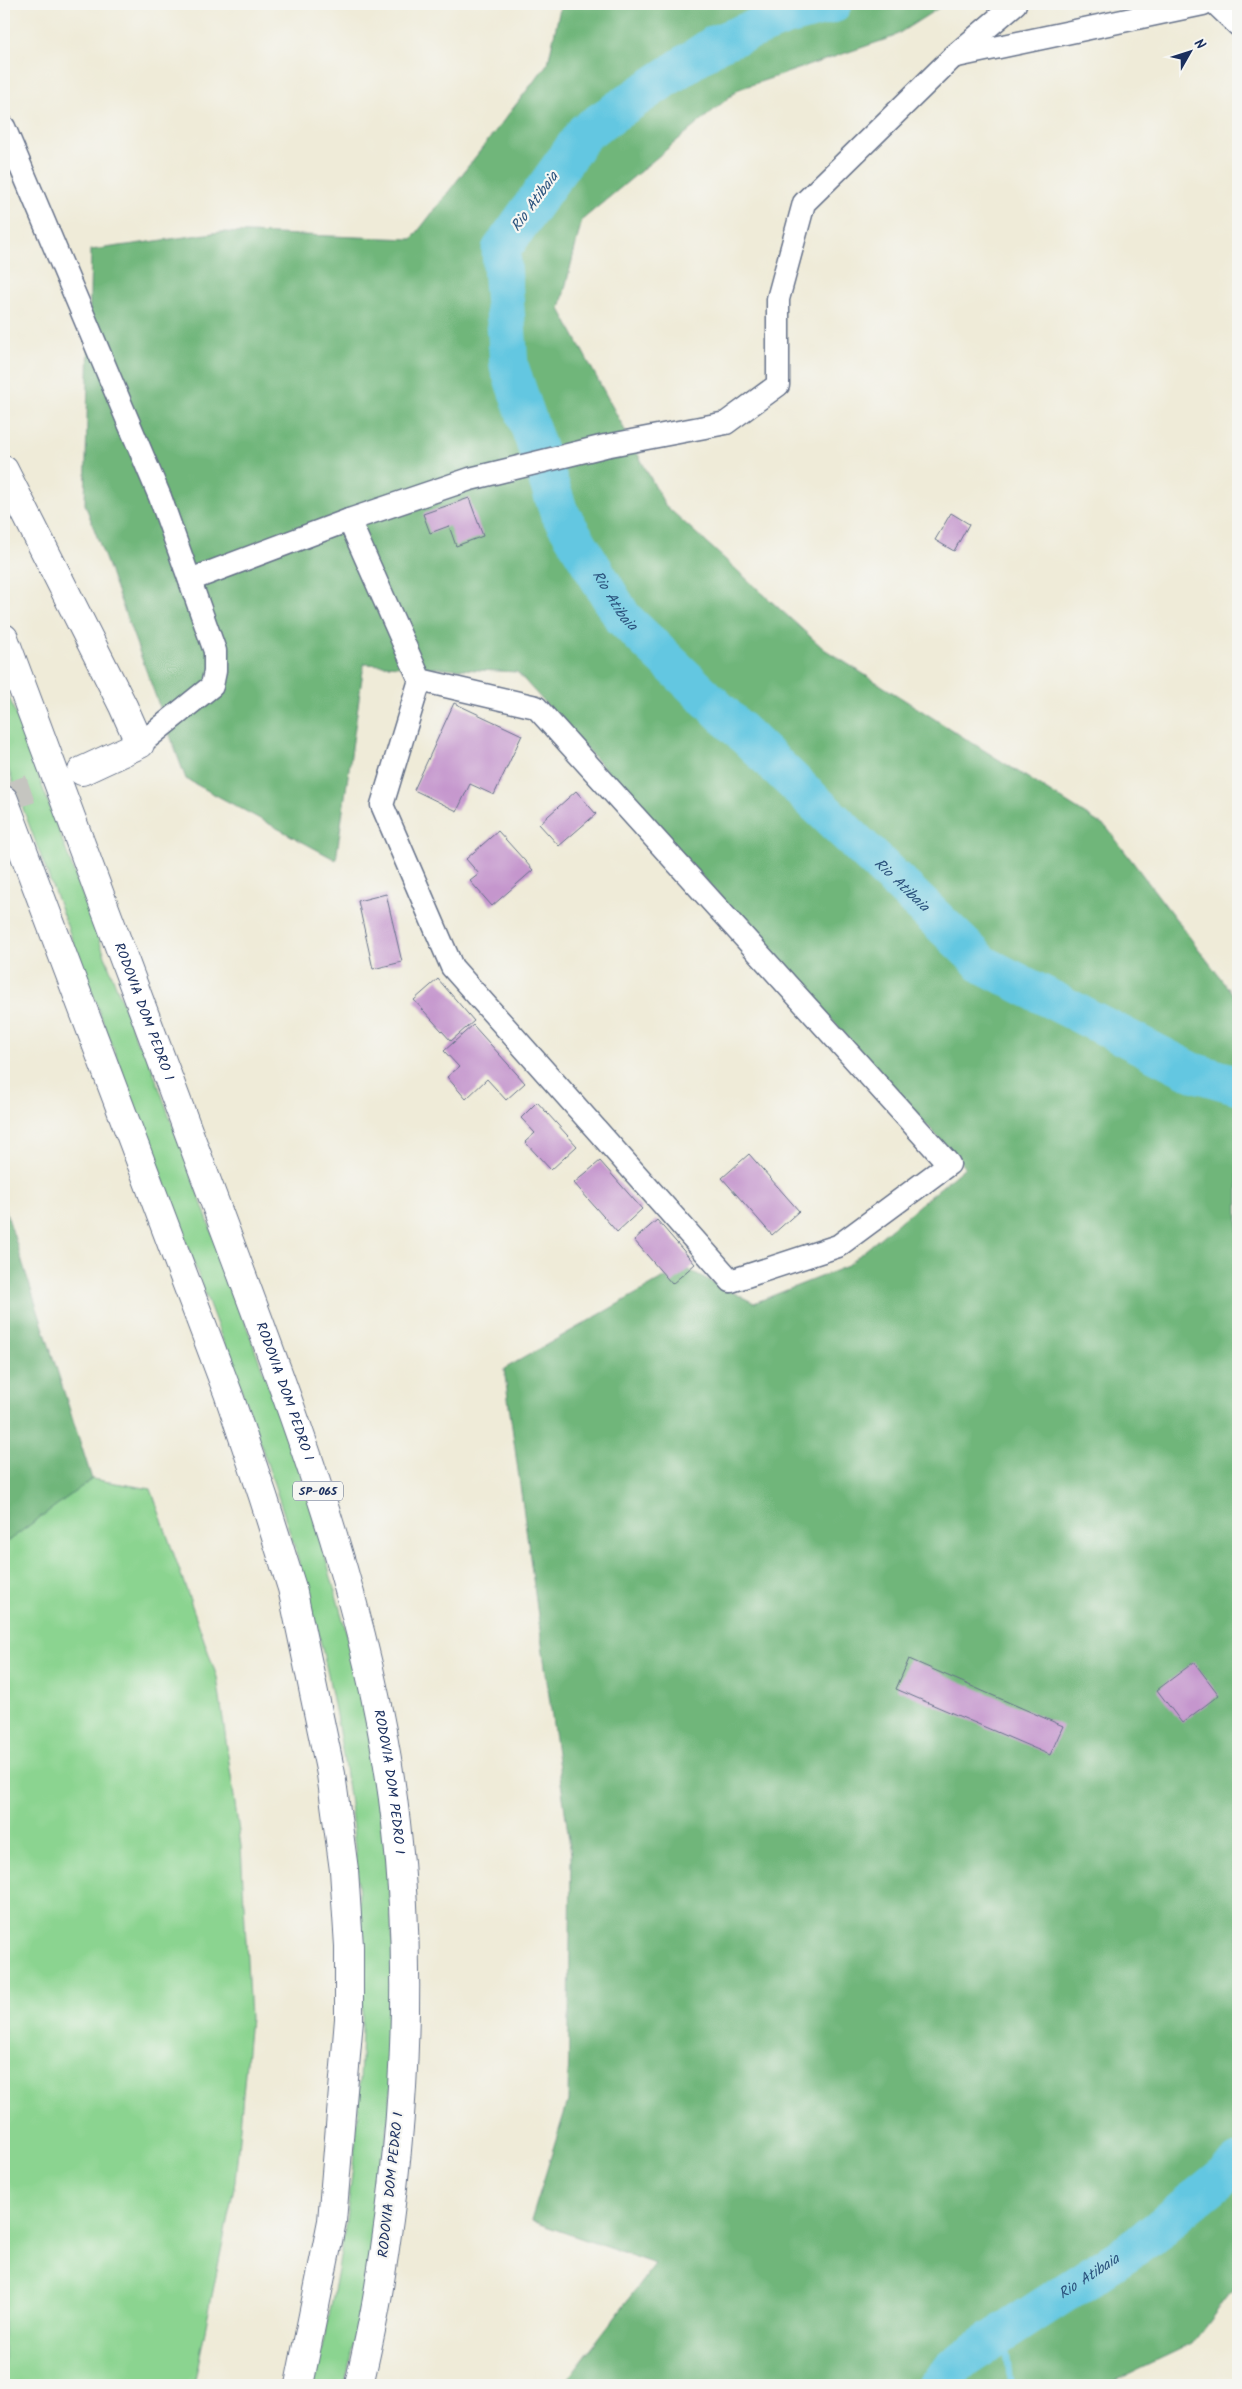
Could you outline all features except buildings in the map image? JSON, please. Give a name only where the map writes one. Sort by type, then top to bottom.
[{"type":"highway","points":[[4,470],[123,706],[140,744],[82,771]]},
{"type":"highway","name":"RODOVIA DOM PEDRO I","points":[[4,638],[281,1380],[336,1544],[360,1634],[383,1734],[396,1824],[404,1927],[404,2023],[391,2201],[379,2290],[359,2385]]},
{"type":"highway","points":[[4,800],[228,1393],[263,1496],[292,1588],[331,1774],[344,1870],[349,1946],[349,2019],[332,2221],[299,2385]]},
{"type":"street","points":[[190,580],[349,520],[470,479],[606,446],[726,423],[778,385],[778,299],[804,203],[954,56],[1015,4]]},
{"type":"street","points":[[954,56],[1203,4]]},
{"type":"street","points":[[1216,4],[1238,25]]},
{"type":"street","points":[[4,127],[160,497],[215,651],[215,671],[212,686],[140,744]]},
{"type":"street","points":[[349,520],[420,680],[382,805],[452,967],[731,1281],[838,1246],[949,1164],[536,707],[420,680]]},
{"type":"green space","points":[[561,4],[945,4],[893,37],[739,89],[582,220],[560,309],[665,505],[824,649],[1107,828],[1238,1001],[1238,2283],[1192,2344],[1106,2385],[563,2385],[655,2264],[531,2221],[568,2101],[571,1855],[504,1369],[683,1267],[754,1303],[845,1267],[965,1167],[517,672],[364,664],[336,860],[186,779],[85,504],[91,250],[221,232],[412,239],[548,63]]},
{"type":"green space","points":[[4,683],[138,1045],[143,1044],[306,1488],[363,1691],[388,1863],[393,1949],[390,2112],[371,2255],[345,2385],[313,2385],[334,2290],[349,2196],[359,2101],[362,2006],[360,1912],[352,1817],[337,1722],[310,1600],[286,1520],[250,1413],[4,758]]},
{"type":"green space","points":[[4,1205],[92,1479],[4,1544]]},
{"type":"green space","points":[[92,1479],[151,1489],[217,1677],[241,1846],[250,2018],[235,2182],[194,2385],[4,2385],[4,1544]]},
{"type":"waterway","name":"Rio Atibaia","points":[[832,4],[784,17],[716,44],[585,132],[501,250],[509,366],[559,512],[623,618],[984,965],[1193,1072],[1238,1085]]},
{"type":"waterway","name":"Rio Atibaia","points":[[936,2385],[964,2359],[1144,2241],[1238,2164]]},
{"type":"waterway","points":[[1004,2333],[1010,2379],[1013,2385]]},
{"type":"tunnel","points":[[4,798],[78,772]]}]
